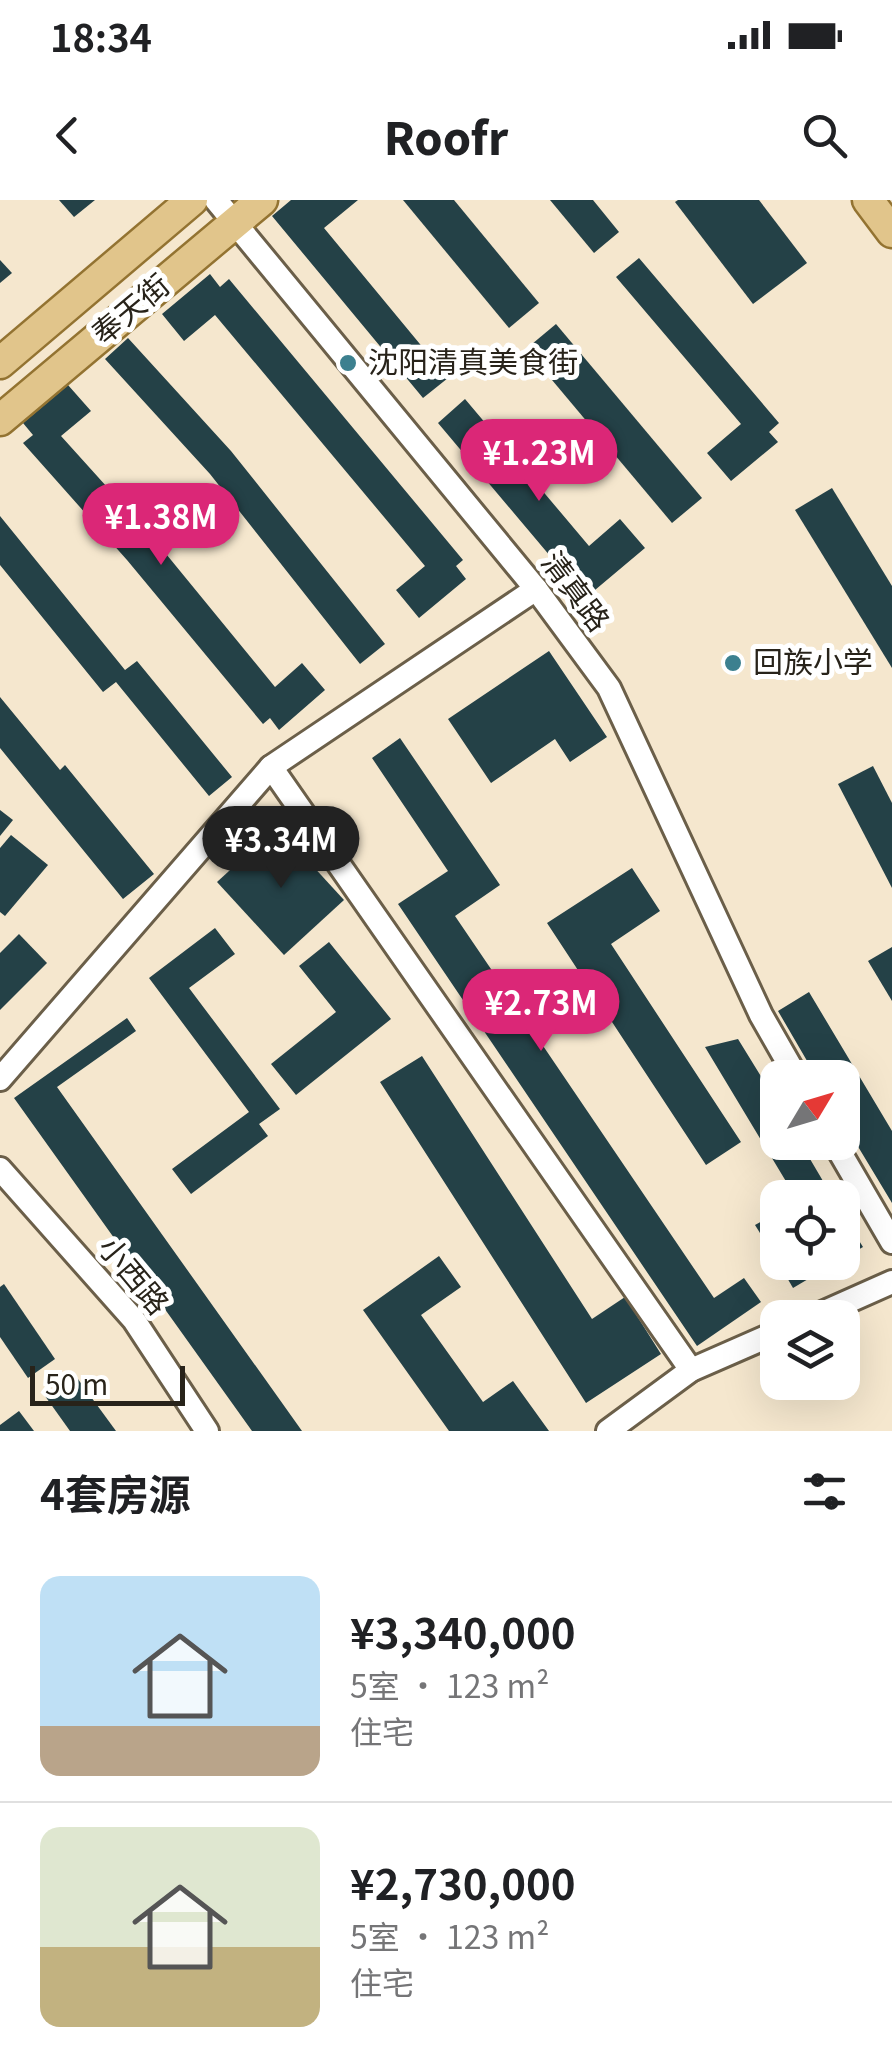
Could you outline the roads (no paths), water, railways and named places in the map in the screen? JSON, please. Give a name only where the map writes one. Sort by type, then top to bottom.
[{"type":"main road","name":"奉天街","points":[[0,363],[192,200]]},
{"type":"main road","name":"奉天街","points":[[0,420],[226,211],[261,200]]},
{"type":"main road","points":[[868,200],[892,232]]},
{"type":"street","name":"清真路","points":[[226,211],[536,590],[608,688],[761,1016],[787,1060]]},
{"type":"street","points":[[0,1079],[271,767],[536,590]]},
{"type":"street","points":[[271,767],[692,1370]]},
{"type":"street","points":[[844,1160],[892,1242]]},
{"type":"street","name":"小西路","points":[[0,1169],[134,1320],[207,1431]]},
{"type":"street","points":[[852,1300],[892,1282]]},
{"type":"street","points":[[608,1431],[692,1370],[760,1340]]},
{"type":"place","name":"沈阳清真美食街","points":[[348,363]]},
{"type":"place","name":"回族小学","points":[[733,663]]}]
